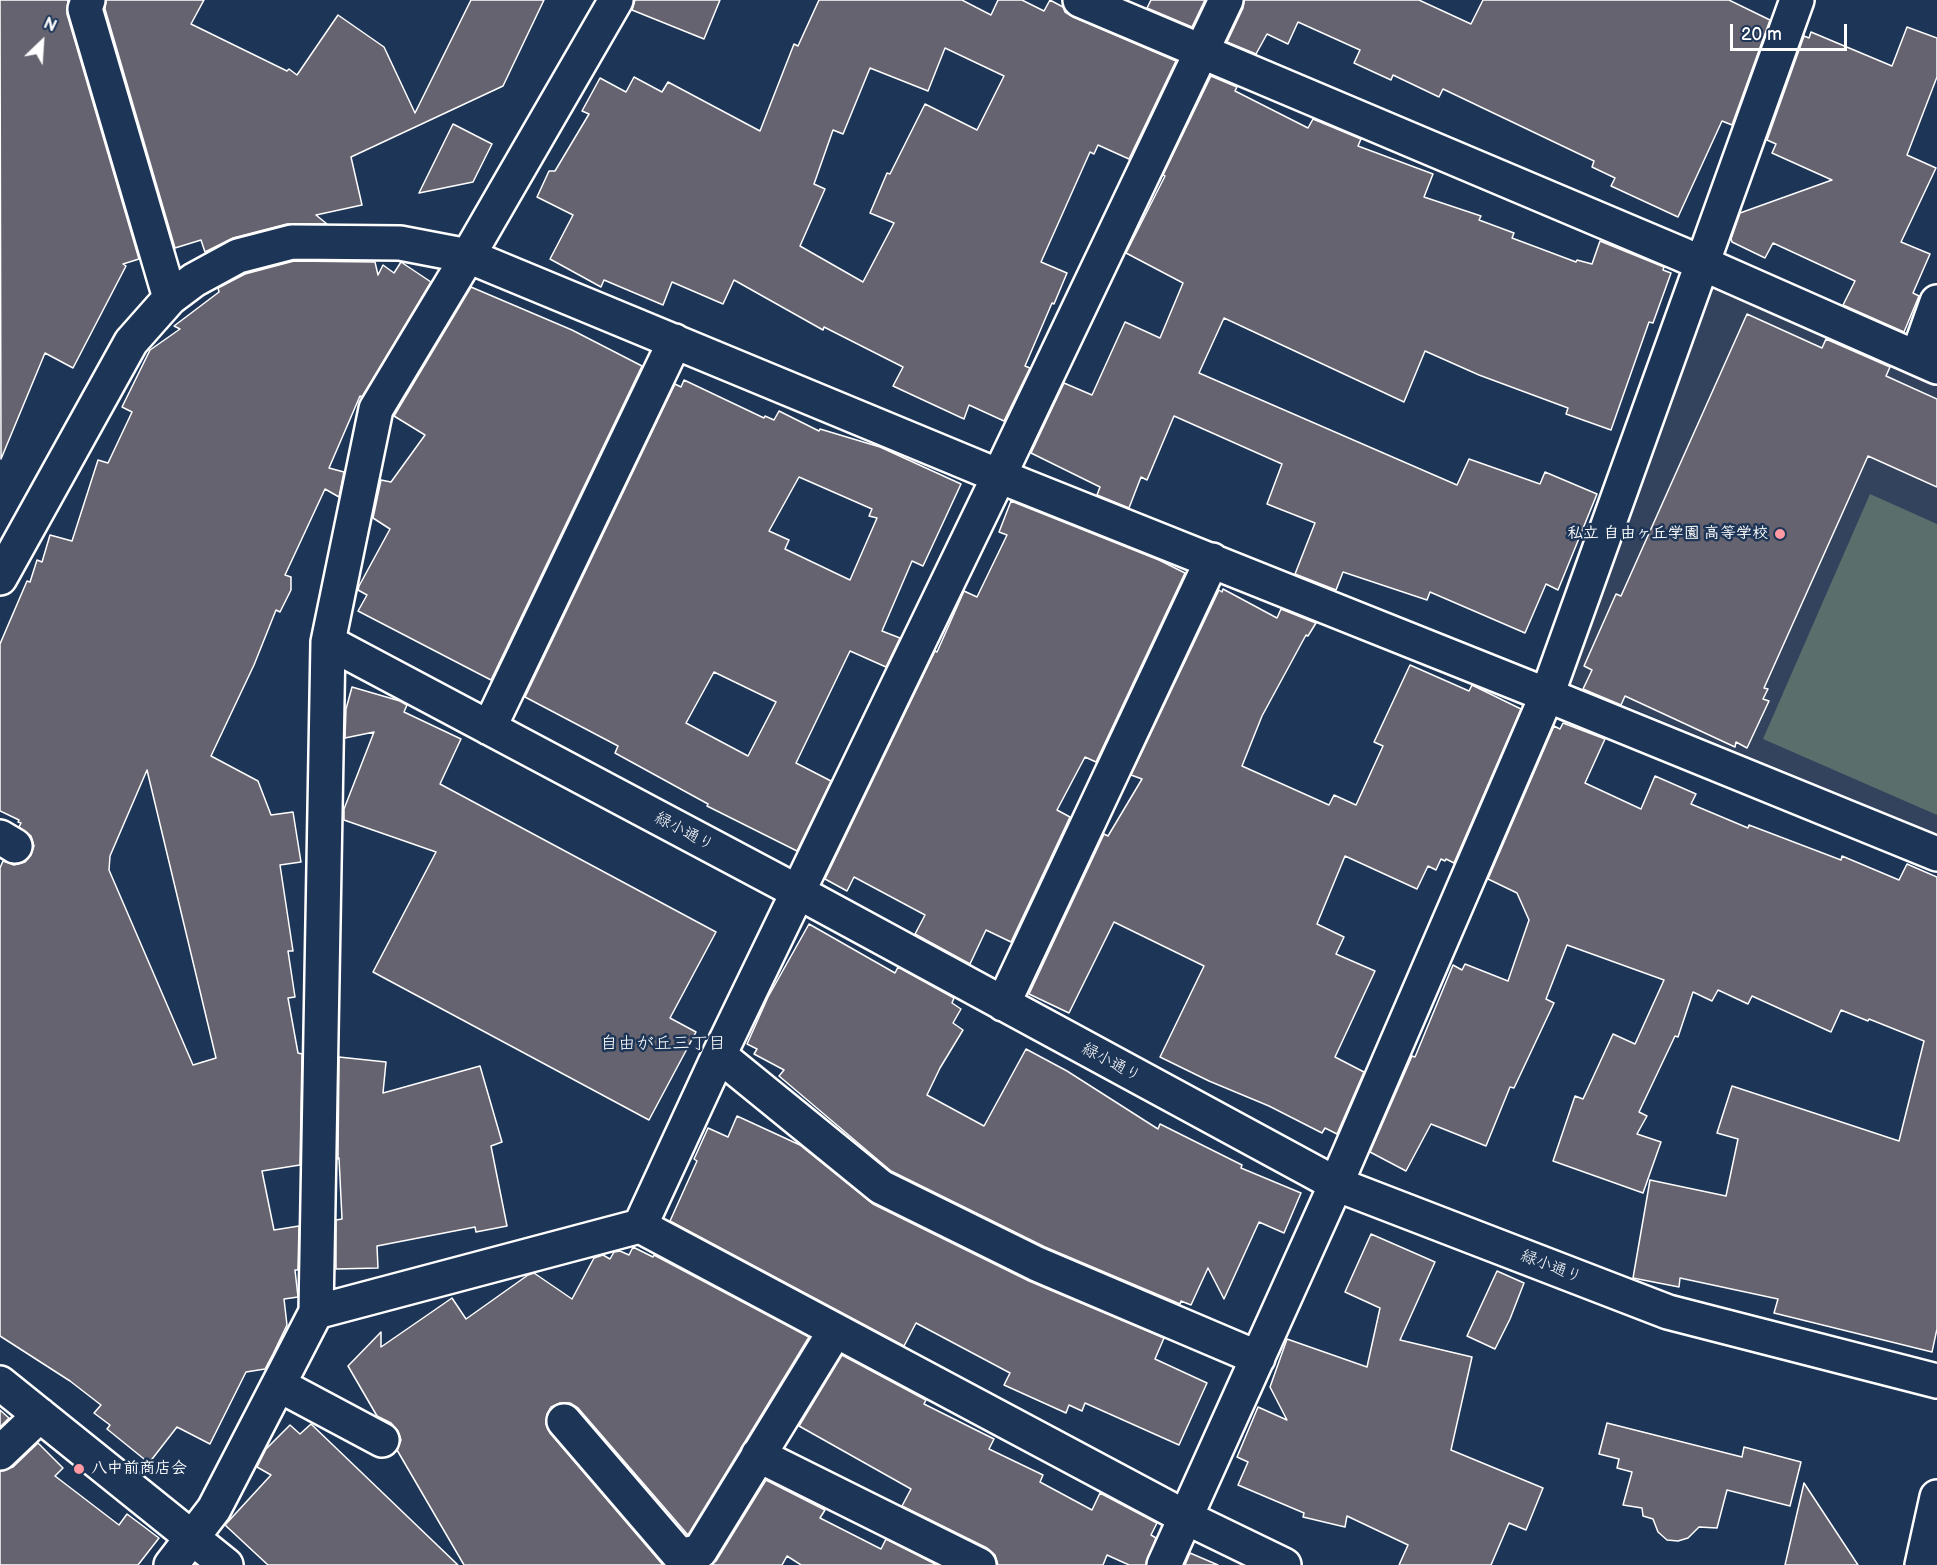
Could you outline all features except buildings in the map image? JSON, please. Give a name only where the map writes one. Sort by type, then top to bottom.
[{"type":"street","points":[[171,1565],[214,1509],[316,1312],[328,642],[376,408],[616,0]]},
{"type":"street","points":[[1080,0],[1702,263],[1927,362],[1937,302]]},
{"type":"street","points":[[640,1226],[719,1054],[1226,0]]},
{"type":"street","points":[[1164,1565],[1336,1184],[1547,695],[1702,263],[1788,3]]},
{"type":"street","points":[[87,4],[170,298]]},
{"type":"street","points":[[0,578],[8,542],[131,342],[170,298],[194,280],[238,256],[292,242],[400,243],[468,255],[999,476],[1937,854]]},
{"type":"street","points":[[489,728],[675,341]]},
{"type":"street","points":[[1003,1004],[1212,560]]},
{"type":"street","name":"緑小通り","points":[[328,642],[798,892],[1336,1184],[1668,1312],[1937,1381]]},
{"type":"street","points":[[719,1054],[881,1188],[1037,1264],[1258,1358]]},
{"type":"street","points":[[316,1312],[640,1226],[1187,1518],[1284,1565]]},
{"type":"street","points":[[564,1421],[680,1556],[700,1551],[835,1330]]},
{"type":"street","points":[[0,1383],[226,1565]]},
{"type":"street","points":[[279,1384],[382,1440]]},
{"type":"street","points":[[0,1453],[40,1415]]},
{"type":"street","points":[[758,1455],[979,1565]]},
{"type":"street","points":[[1922,1565],[1937,1497]]},
{"type":"shaded area","name":"私立 自由ヶ丘学園 高等学校","points":[[1711,287],[1937,385],[1937,834],[1569,682]]},
{"type":"green space","points":[[1870,494],[1937,524],[1937,815],[1763,739]]},
{"type":"place","name":"私立 自由ヶ丘学園 高等学校","points":[[1780,534]]},
{"type":"place","name":"八中前商店会","points":[[79,1469]]},
{"type":"district","name":"自由が丘三丁目","points":[[663,1044]]}]
